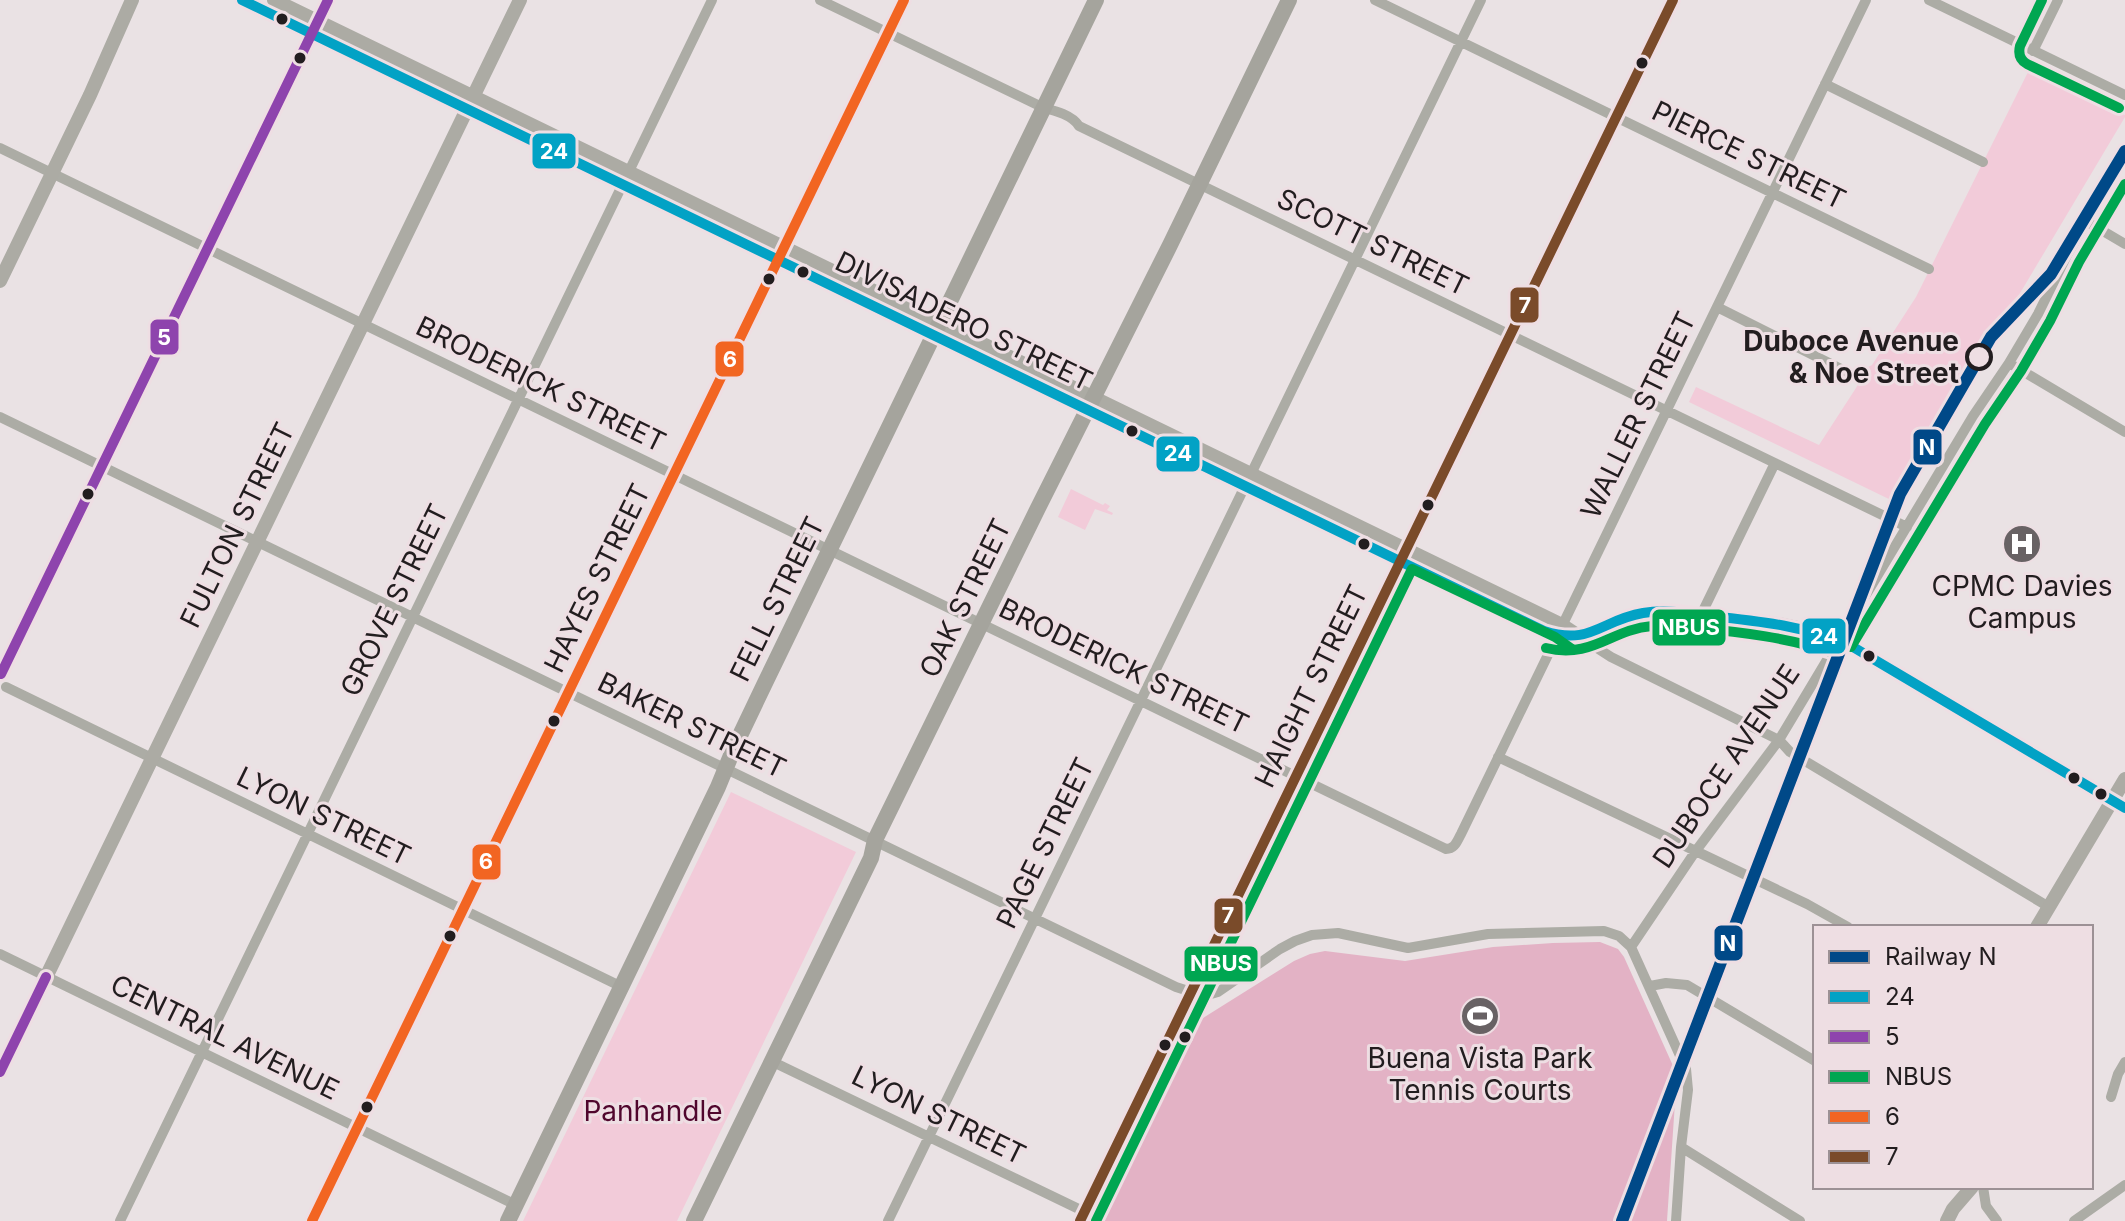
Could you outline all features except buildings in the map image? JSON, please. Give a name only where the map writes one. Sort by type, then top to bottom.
[{"type":"main road","name":"FELL STREET","points":[[508,1221],[1096,0]]},
{"type":"main road","name":"OAK STREET","points":[[694,1221],[871,858],[875,840],[1289,0]]},
{"type":"street","points":[[0,281],[132,0]]},
{"type":"street","name":"DIVISADERO STREET","points":[[242,0],[315,27],[1403,556],[1560,631],[1580,637]]},
{"type":"street","name":"DIVISADERO STREET","points":[[274,0],[315,27]]},
{"type":"street","points":[[3,690],[6,680],[1,674],[328,0]]},
{"type":"street","name":"FULTON STREET","points":[[0,1072],[520,0]]},
{"type":"street","name":"GROVE STREET","points":[[120,1221],[712,0]]},
{"type":"street","name":"SCOTT STREET","points":[[820,0],[1056,111],[1079,126],[1907,527]]},
{"type":"street","name":"HAYES STREET","points":[[312,1221],[904,0]]},
{"type":"street","name":"PIERCE STREET","points":[[1375,0],[1929,269]]},
{"type":"street","name":"PAGE STREET","points":[[888,1221],[1481,0]]},
{"type":"street","name":"HAIGHT STREET","points":[[1082,1216],[1673,0]]},
{"type":"street","name":"WALLER STREET","points":[[1450,849],[1458,839],[1560,631],[1866,0]]},
{"type":"street","points":[[1929,0],[2125,95]]},
{"type":"street","points":[[2033,51],[2058,0]]},
{"type":"street","points":[[1955,13],[1960,1]]},
{"type":"street","points":[[1825,84],[1983,162]]},
{"type":"street","name":"BRODERICK STREET","points":[[0,148],[1450,849]]},
{"type":"street","name":"DUBOCE AVENUE","points":[[1631,947],[1695,852],[1779,740],[1973,416],[2009,363],[2125,156]]},
{"type":"street","points":[[2086,221],[2125,244]]},
{"type":"street","points":[[1717,307],[1859,378]]},
{"type":"street","points":[[2009,363],[2125,432]]},
{"type":"street","name":"BAKER STREET","points":[[0,417],[1191,992]]},
{"type":"street","points":[[1701,615],[1775,463]]},
{"type":"street","points":[[1580,637],[1620,619],[1662,612],[1774,624],[1839,640],[2118,805]]},
{"type":"street","points":[[1580,637],[1611,657],[1779,740],[1790,752],[2049,907]]},
{"type":"street","name":"LYON STREET","points":[[3,690],[622,987]]},
{"type":"street","points":[[1498,757],[1807,904],[1844,925]]},
{"type":"street","points":[[2038,925],[2118,805],[2125,779]]},
{"type":"street","points":[[1191,992],[1204,996],[1218,992],[1280,949],[1312,935],[1338,933],[1408,948],[1488,934],[1604,931],[1619,936],[1631,947],[1686,1069],[1688,1090],[1676,1221]]},
{"type":"street","name":"CENTRAL AVENUE","points":[[0,954],[516,1205]]},
{"type":"street","points":[[1650,986],[1666,983],[1687,985],[1813,1060]]},
{"type":"street","name":"LYON STREET","points":[[771,1061],[929,1137],[1082,1216]]},
{"type":"street","points":[[2111,1097],[2125,1062]]},
{"type":"street","points":[[1681,1147],[1800,1221]]},
{"type":"street","points":[[2074,1221],[2125,1185]]},
{"type":"street","points":[[1947,1221],[1970,1189]]},
{"type":"street","points":[[1983,1189],[1986,1206],[1997,1221]]},
{"type":"green space","points":[[2030,68],[2125,117],[2013,305],[1990,328],[1961,373],[1963,375],[1913,459],[1925,466],[1906,498],[1900,502],[1893,501],[1689,402],[1696,387],[1819,445],[1866,368],[1872,365],[1916,297]]},
{"type":"green space","points":[[1071,489],[1110,506],[1107,510],[1112,515],[1095,509],[1085,530],[1058,517]]},
{"type":"green space","name":"Panhandle","points":[[731,792],[856,852],[677,1221],[523,1221]]},
{"type":"shaded area","points":[[1600,942],[1618,949],[1624,957],[1674,1068],[1676,1087],[1667,1221],[1099,1221],[1192,1030],[1203,1018],[1294,961],[1325,951],[1405,961],[1493,947]]},
{"type":"rail line","name":"N","points":[[1622,1221],[1900,494],[1991,337],[2051,274],[2125,151]]},
{"type":"transit line","name":"24","points":[[242,0],[1544,631],[1573,636],[1629,616],[1668,611],[1765,622],[1819,634],[1853,647],[2125,808]]},
{"type":"transit line","name":"5","points":[[1,674],[328,0]]},
{"type":"transit line","name":"6","points":[[312,1221],[904,0]]},
{"type":"transit line","name":"7","points":[[1080,1221],[1673,0]]},
{"type":"transit line","name":"NBUS","points":[[2042,0],[2020,46],[2021,59],[2119,108]]},
{"type":"transit line","name":"NBUS","points":[[1851,647],[1985,424],[2021,371],[2125,184]]},
{"type":"transit line","name":"NBUS","points":[[1096,1221],[1412,569],[1555,637],[1572,649]]},
{"type":"transit line","name":"NBUS","points":[[1546,648],[1577,650],[1638,628],[1663,626],[1766,636],[1834,653]]},
{"type":"transit line","name":"5","points":[[0,1072],[46,977]]},
{"type":"place","name":"Duboce Avenue & Noe Street","points":[[1979,357]]},
{"type":"place","name":"CPMC Davies Campus","points":[[2022,544]]},
{"type":"place","name":"Buena Vista Park Tennis Courts","points":[[1480,1016]]}]
